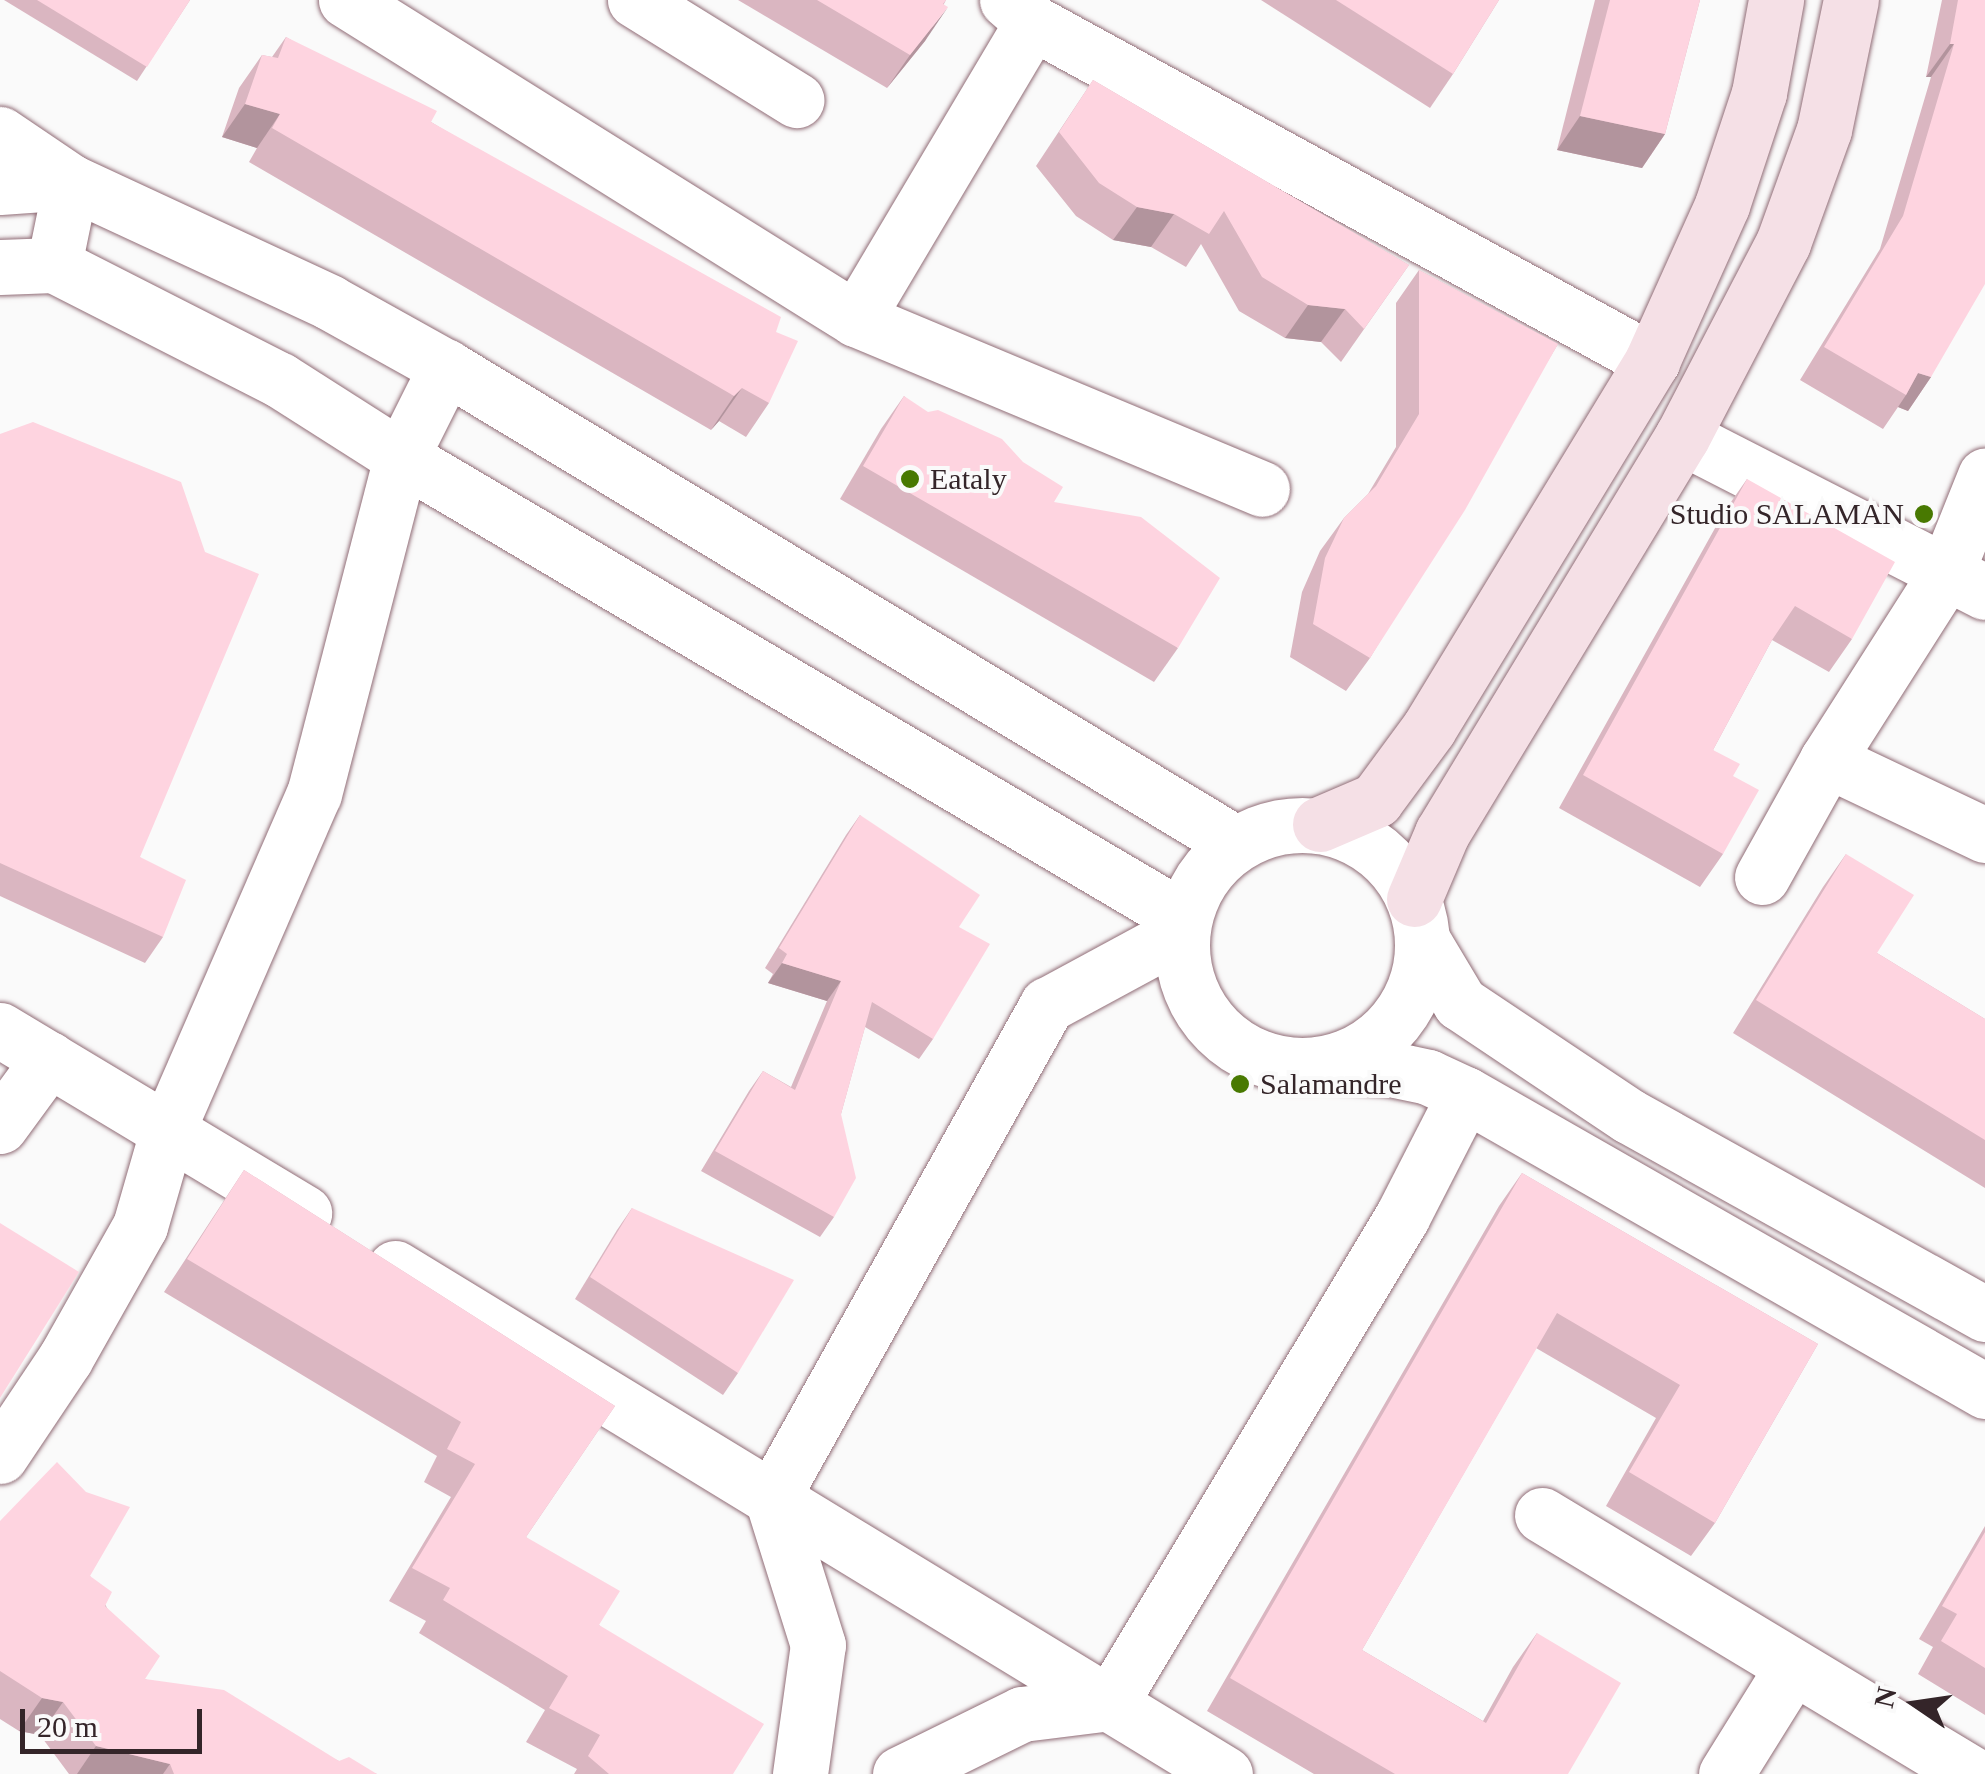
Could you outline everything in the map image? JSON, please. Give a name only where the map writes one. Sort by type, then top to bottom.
[{"type":"main road","points":[[1320,824],[1376,800],[1429,728],[1652,361],[1722,205],[1759,93],[1776,0]]},
{"type":"main road","points":[[1419,919],[1442,833],[1682,436],[1782,244],[1824,130],[1852,0]]},
{"type":"street","points":[[346,0],[856,319],[1262,489]]},
{"type":"street","points":[[636,0],[796,100]]},
{"type":"street","points":[[856,319],[1019,11],[1652,361]]},
{"type":"street","points":[[0,134],[71,182],[329,302],[446,367],[1235,843]]},
{"type":"street","points":[[0,186],[71,182]]},
{"type":"street","points":[[54,265],[71,182]]},
{"type":"street","points":[[0,266],[54,265],[280,380],[1183,925]]},
{"type":"street","points":[[0,1456],[65,1359],[140,1226],[168,1130],[314,794],[401,456],[446,367]]},
{"type":"street","points":[[1682,436],[1966,582]]},
{"type":"street","points":[[1762,877],[1827,760],[1966,582],[1985,476]]},
{"type":"street","points":[[1827,760],[1985,836]]},
{"type":"street","points":[[1985,1314],[1629,1116],[1460,1003],[1392,863],[1360,838],[1320,824],[1279,825],[1235,843],[1202,876],[1183,925],[1181,958],[1192,998],[1215,1030],[1247,1054],[1285,1066],[1325,1064],[1391,1069],[1428,1078],[1465,1094],[1985,1392]]},
{"type":"street","points":[[1325,1064],[1365,1048],[1397,1020],[1417,982],[1419,919]]},
{"type":"street","points":[[800,1774],[818,1644],[772,1498],[1048,1005],[1183,925]]},
{"type":"street","points":[[0,1030],[1224,1774]]},
{"type":"street","points":[[0,1126],[49,1059]]},
{"type":"street","points":[[1110,1703],[1402,1217],[1465,1094]]},
{"type":"street","points":[[1542,1514],[1972,1774]]},
{"type":"street","points":[[1726,1774],[1792,1668]]},
{"type":"street","points":[[900,1774],[1022,1714],[1110,1703]]},
{"type":"building","points":[[37,0],[190,0],[147,67]]},
{"type":"building","points":[[817,0],[946,0],[943,4],[948,7],[910,55]]},
{"type":"building","points":[[1336,0],[1499,0],[1453,74]]},
{"type":"building","points":[[1610,0],[1700,0],[1665,134],[1580,116]]},
{"type":"building","points":[[1958,0],[1985,0],[1985,284],[1931,377],[1918,373],[1906,395],[1824,347],[1903,216],[1954,44],[1950,44]]},
{"type":"building","points":[[286,37],[437,111],[431,122],[781,317],[776,332],[798,341],[769,403],[742,388],[734,396],[272,128],[280,114],[245,104],[262,55],[278,58]]},
{"type":"building","points":[[1093,80],[1409,265],[1364,329],[1345,309],[1308,305],[1262,277],[1224,211],[1209,234],[1174,214],[1137,207],[1099,183],[1059,132]]},
{"type":"building","points":[[1419,270],[1558,344],[1465,510],[1370,658],[1313,624],[1325,558],[1344,518],[1376,486],[1419,414]]},
{"type":"building","points":[[904,396],[928,412],[938,410],[1002,439],[1023,462],[1063,487],[1054,502],[1141,517],[1220,578],[1178,648],[863,466]]},
{"type":"building","points":[[33,422],[181,482],[205,552],[259,574],[140,857],[186,880],[163,937],[0,863],[0,434]]},
{"type":"building","points":[[1747,479],[1895,562],[1852,639],[1795,606],[1772,640],[1713,750],[1740,764],[1733,776],[1759,790],[1723,854],[1583,775]]},
{"type":"building","points":[[860,815],[980,895],[959,927],[990,944],[933,1039],[872,1002],[841,1114],[856,1178],[834,1217],[715,1151],[763,1071],[795,1090],[841,981],[782,963],[787,954],[779,948]]},
{"type":"building","points":[[1846,854],[1914,895],[1877,953],[1985,1019],[1985,1140],[1756,1000]]},
{"type":"building","points":[[244,1170],[615,1406],[526,1537],[620,1591],[599,1625],[764,1724],[733,1774],[609,1774],[588,1756],[600,1735],[549,1708],[568,1676],[443,1600],[450,1588],[412,1568],[475,1464],[447,1449],[461,1422],[187,1259]]},
{"type":"building","points":[[1522,1173],[1818,1344],[1715,1523],[1629,1472],[1680,1385],[1557,1313],[1362,1650],[1486,1723],[1537,1633],[1621,1683],[1568,1774],[1395,1774],[1230,1678]]},
{"type":"building","points":[[632,1208],[794,1280],[738,1373],[590,1277]]},
{"type":"building","points":[[0,1223],[79,1272],[0,1398]]},
{"type":"building","points":[[57,1462],[86,1492],[130,1507],[90,1576],[112,1592],[105,1606],[160,1656],[145,1679],[224,1690],[339,1761],[349,1757],[377,1774],[174,1774],[170,1764],[96,1746],[63,1702],[42,1698],[0,1671],[0,1521]]},
{"type":"building","points":[[1985,1532],[1985,1668],[1941,1641],[1957,1614],[1942,1606]]},
{"type":"place","name":"Eataly","points":[[910,479]]},
{"type":"place","name":"Studio SALAMAN","points":[[1924,514]]},
{"type":"place","name":"Salamandre","points":[[1240,1084]]}]
